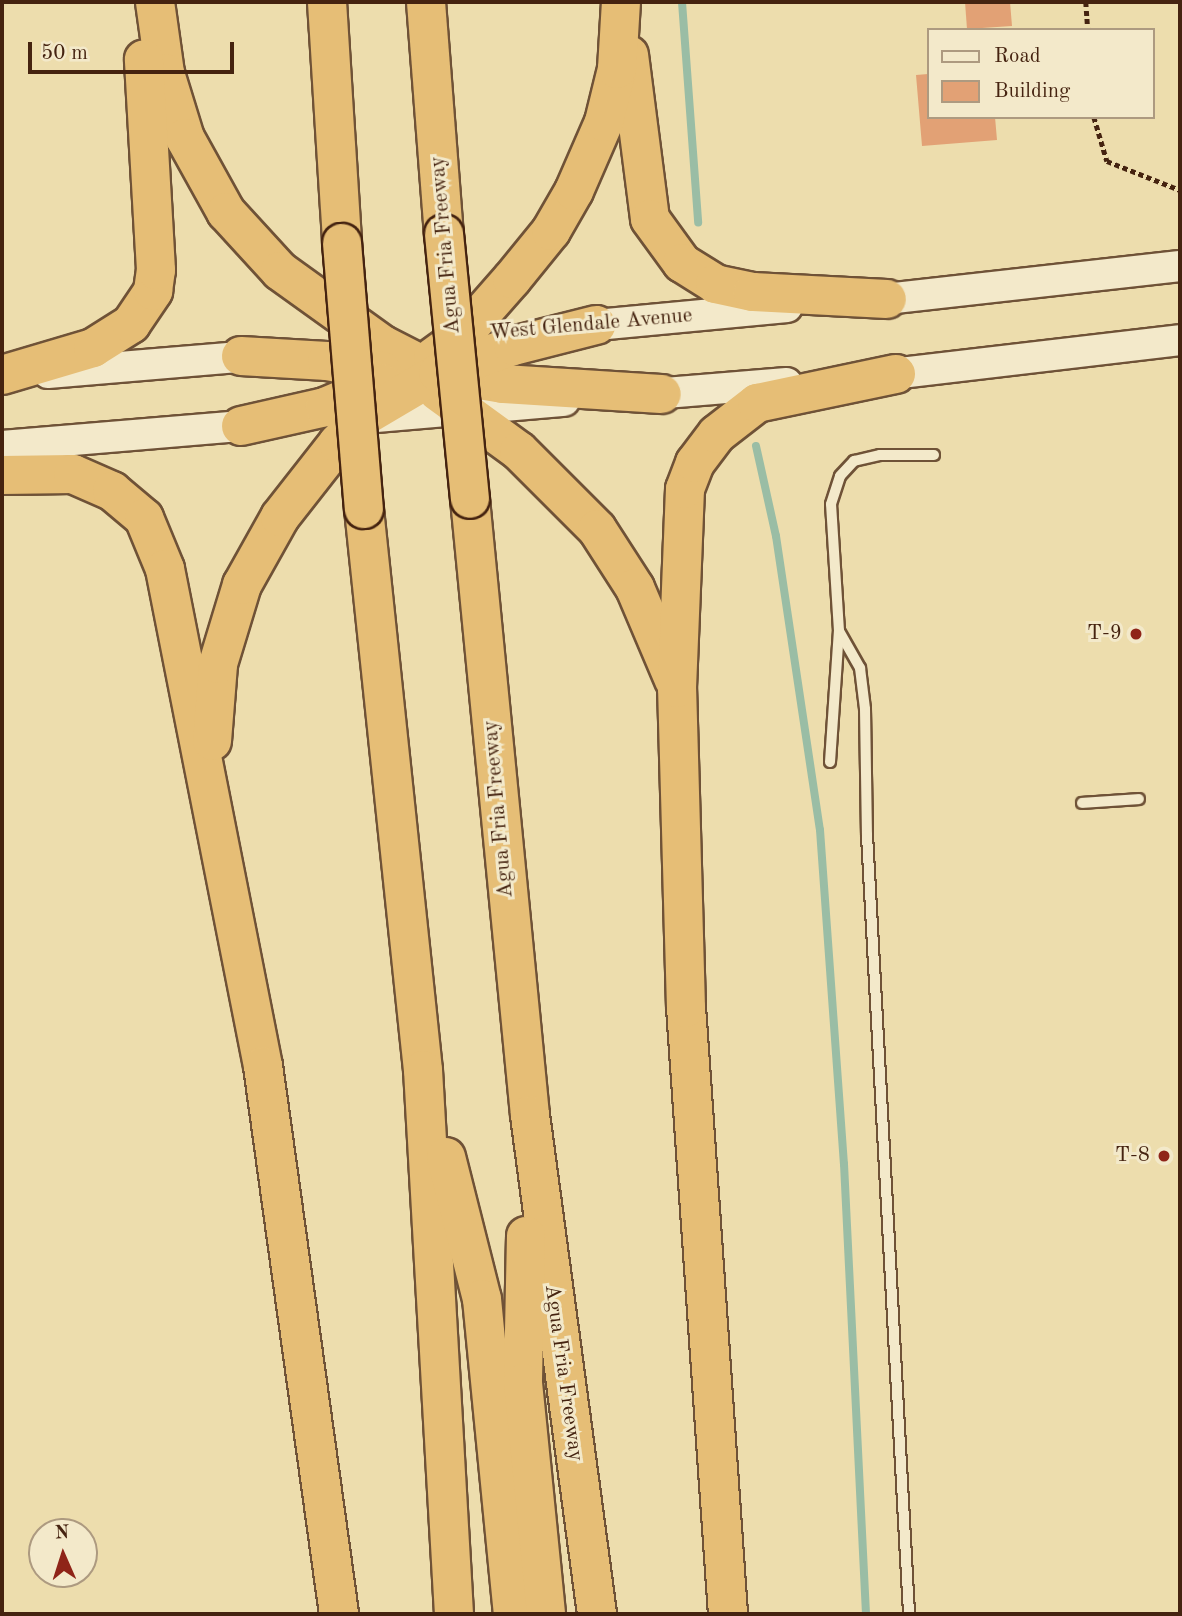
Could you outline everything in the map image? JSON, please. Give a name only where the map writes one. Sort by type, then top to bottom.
[{"type":"highway","points":[[2,376],[93,348],[131,324],[153,291],[156,258],[143,43],[150,2]]},
{"type":"highway","points":[[155,2],[165,73],[185,138],[226,212],[280,271],[519,450],[597,529],[635,588],[677,688]]},
{"type":"highway","points":[[327,2],[342,243],[364,509],[423,1070],[454,1614]]},
{"type":"highway","name":"Agua Fria Freeway","points":[[426,2],[444,234],[530,1115],[597,1614]]},
{"type":"highway","points":[[241,426],[325,407],[412,368],[461,337],[551,230],[593,155],[617,69],[622,2]]},
{"type":"highway","points":[[622,2],[643,189],[650,219],[663,242],[695,274],[715,284],[753,292],[887,299]]},
{"type":"highway","points":[[217,824],[211,721],[229,621],[258,552],[280,517],[362,418],[412,368],[596,325]]},
{"type":"highway","points":[[241,356],[412,368],[547,388],[662,394]]},
{"type":"highway","points":[[728,1614],[691,1107],[677,688],[682,515],[695,463],[729,421],[757,403],[896,374]]},
{"type":"highway","points":[[2,475],[73,474],[112,491],[144,518],[165,569],[192,722],[217,824],[282,1185],[339,1614]]},
{"type":"highway","points":[[423,1070],[482,1299],[513,1614]]},
{"type":"highway","points":[[530,1115],[523,1383],[546,1614]]},
{"type":"main road","name":"West Glendale Avenue","points":[[461,337],[887,299],[1180,266]]},
{"type":"main road","points":[[2,446],[896,374],[1180,340]]},
{"type":"main road","points":[[2,376],[241,356]]},
{"type":"lane","points":[[830,762],[839,631],[831,504],[840,475],[854,461],[880,455],[934,455]]},
{"type":"lane","points":[[839,631],[860,668],[865,709],[867,835],[909,1614]]},
{"type":"lane","points":[[1082,803],[1139,799]]},
{"type":"path","points":[[1086,2],[1088,28]]},
{"type":"path","points":[[1094,119],[1094,133],[1107,161],[1180,190]]},
{"type":"building","points":[[965,2],[1010,2],[1012,26],[967,28]]},
{"type":"building","points":[[926,74],[926,119],[995,119],[997,140],[922,146],[916,75]]},
{"type":"waterway","points":[[682,2],[698,222]]},
{"type":"waterway","points":[[756,446],[776,536],[820,830],[844,1164],[866,1614]]},
{"type":"place","name":"T-9","points":[[1136,634]]},
{"type":"place","name":"T-8","points":[[1164,1156]]}]
